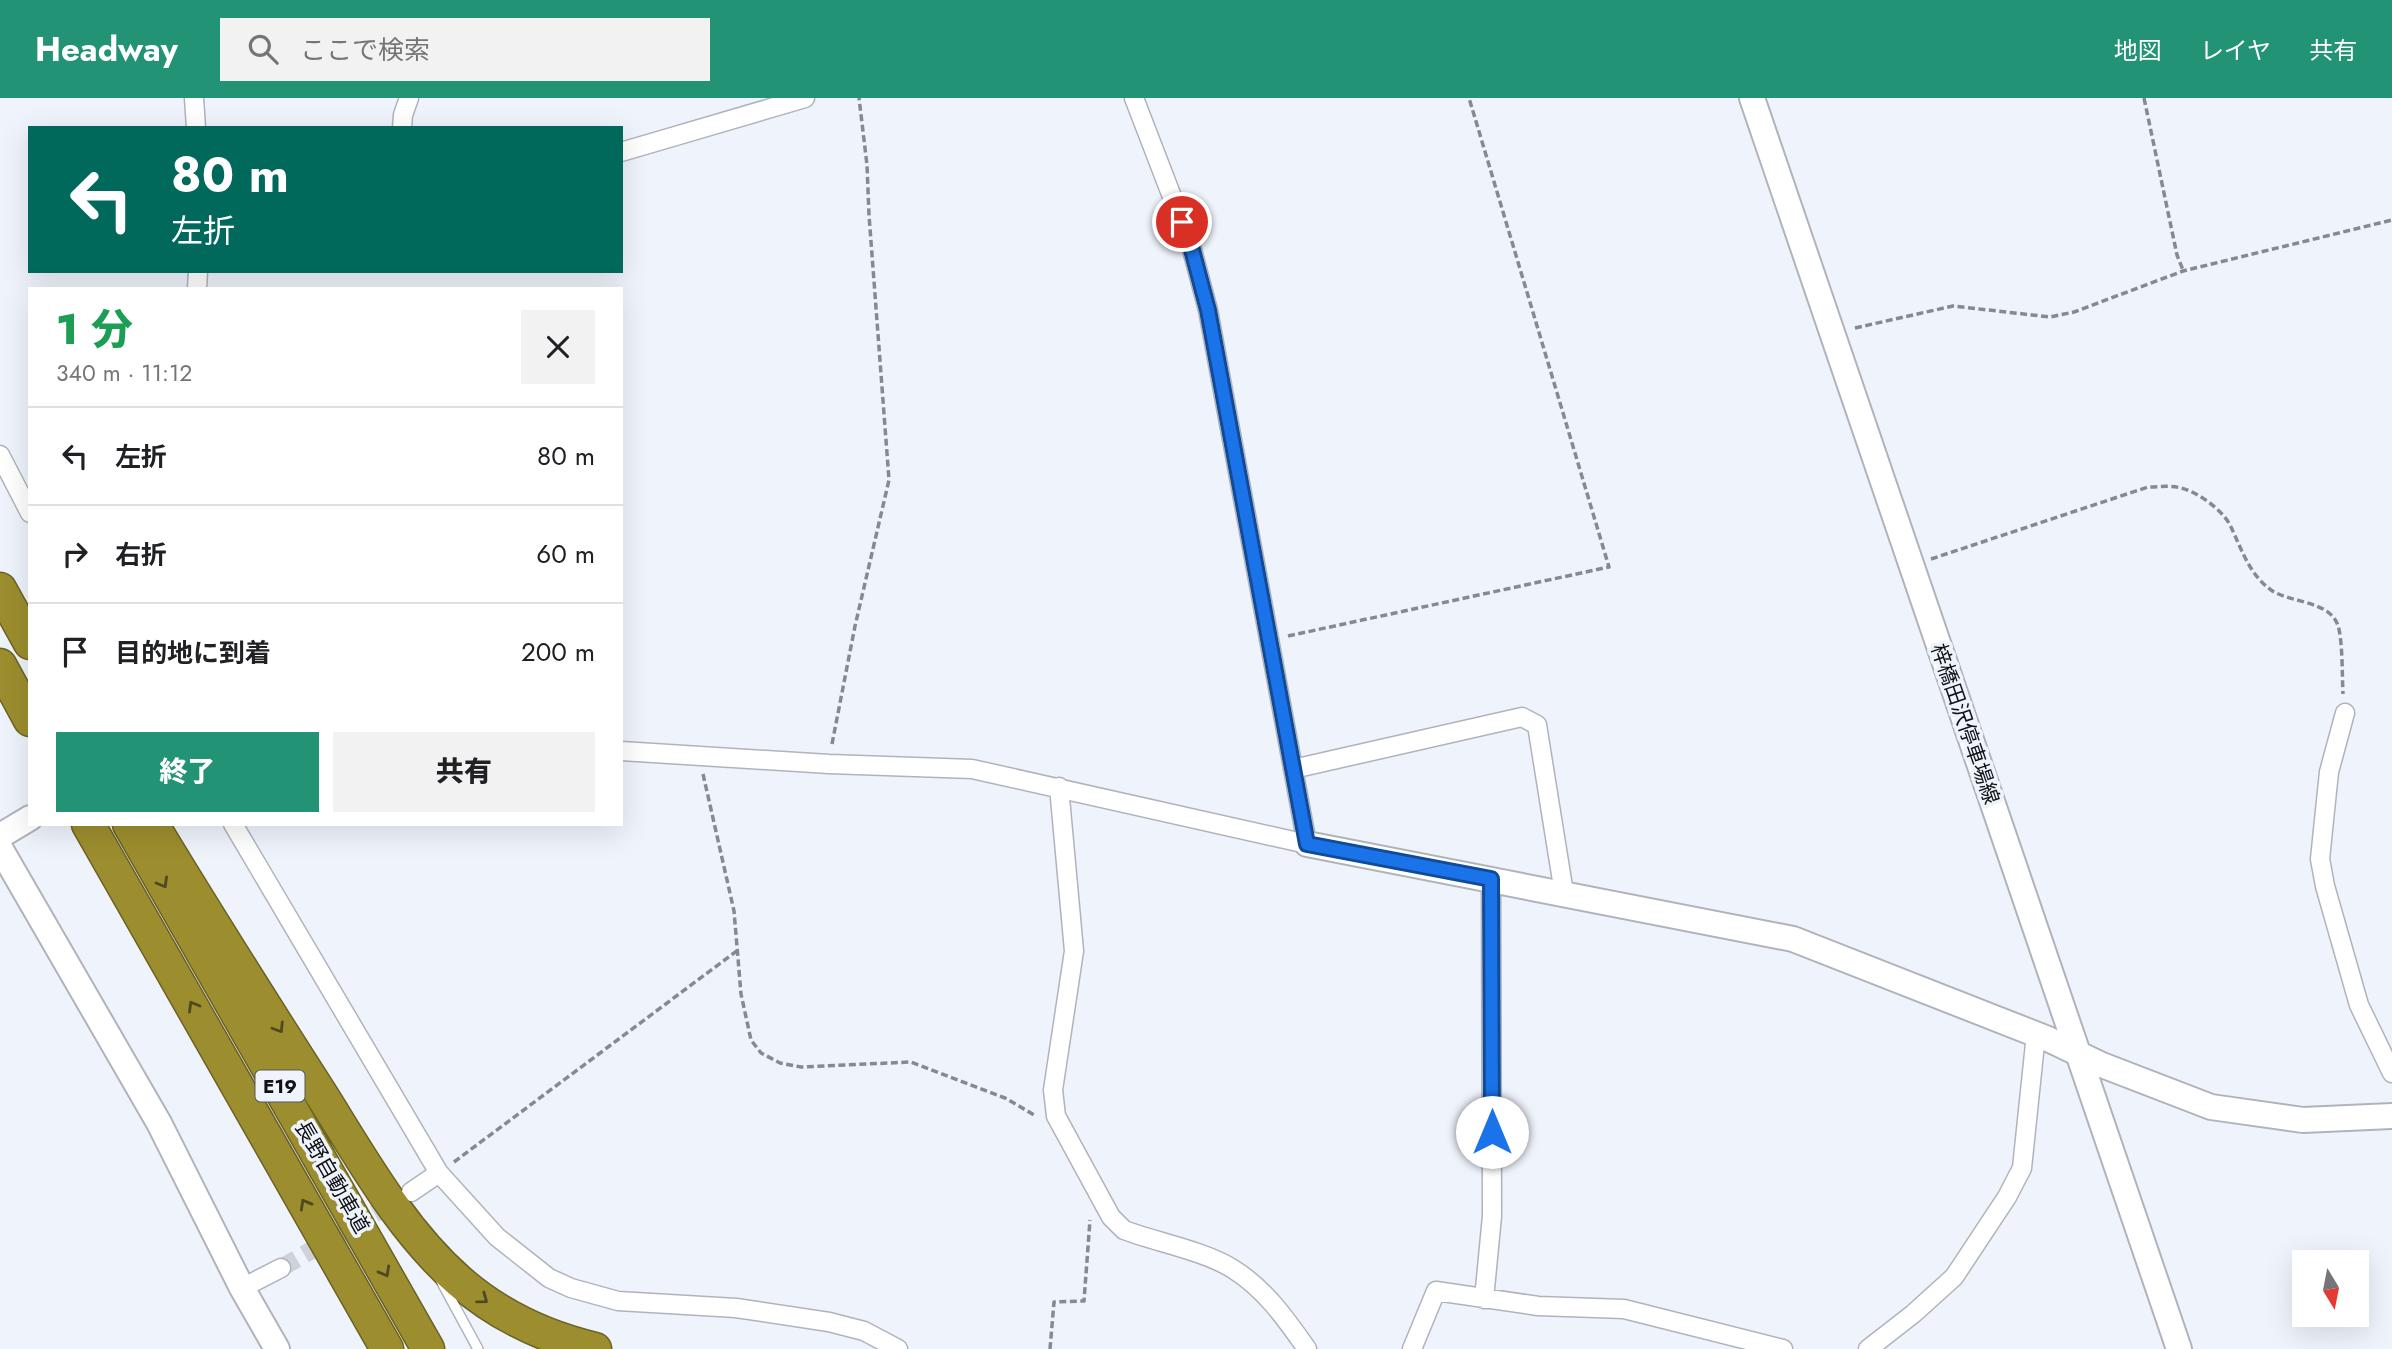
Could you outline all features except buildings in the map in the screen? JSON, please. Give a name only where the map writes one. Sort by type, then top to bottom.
[{"type":"highway","points":[[4,596],[28,631]]},
{"type":"highway","points":[[4,596],[28,639]]},
{"type":"highway","points":[[0,665],[28,716]]},
{"type":"highway","name":"長野自動車道","points":[[89,826],[387,1349]]},
{"type":"highway","name":"長野自動車道","points":[[130,826],[428,1349]]},
{"type":"highway","points":[[153,826],[218,932],[408,1227],[458,1280],[502,1313],[545,1334],[595,1349]]},
{"type":"highway","points":[[331,1251],[378,1349]]},
{"type":"street","points":[[194,98],[196,126]]},
{"type":"street","points":[[402,126],[409,98]]},
{"type":"street","points":[[623,151],[805,98]]},
{"type":"street","points":[[1134,98],[1191,246],[1208,310],[1307,844]]},
{"type":"street","name":"梓橋田沢停車場線","points":[[1752,98],[2179,1349]]},
{"type":"street","points":[[0,455],[28,509]]},
{"type":"street","points":[[2345,713],[2329,772],[2320,859],[2325,886],[2359,1005],[2392,1073]]},
{"type":"street","points":[[1293,769],[1522,717],[1537,725],[1564,893]]},
{"type":"street","points":[[623,751],[829,764],[972,769],[1307,844],[1793,939],[2036,1034],[2102,1065],[2211,1107],[2303,1119],[2392,1116]]},
{"type":"street","points":[[1059,787],[1074,951],[1054,1090],[1056,1116],[1111,1217],[1124,1230],[1231,1268],[1254,1284],[1279,1310],[1307,1349]]},
{"type":"street","points":[[0,836],[28,819]]},
{"type":"street","points":[[234,826],[439,1173],[497,1237],[549,1278],[571,1288],[618,1301],[788,1314],[864,1331],[898,1349]]},
{"type":"street","points":[[0,848],[159,1123],[242,1288],[277,1349]]},
{"type":"street","points":[[1484,1299],[1492,1216],[1491,879]]},
{"type":"street","points":[[1868,1349],[1913,1314],[1954,1276],[2007,1197],[2022,1168],[2036,1034]]},
{"type":"street","points":[[411,1192],[439,1173]]},
{"type":"street","points":[[242,1288],[281,1268]]},
{"type":"street","points":[[1412,1349],[1436,1292],[1538,1306],[1624,1309],[1783,1349]]},
{"type":"lane","points":[[432,1254],[443,1286],[478,1349]]},
{"type":"path","points":[[829,764],[855,626],[889,480],[867,165],[859,98]]},
{"type":"path","points":[[1269,640],[1609,566],[1469,98]]},
{"type":"path","points":[[2144,98],[2176,255],[2183,271]]},
{"type":"path","points":[[1833,336],[1862,326],[1953,306],[2050,317],[2074,312],[2183,271],[2392,220]]},
{"type":"path","points":[[1910,564],[2148,488],[2183,488],[2200,497],[2230,523],[2253,573],[2268,588],[2281,596],[2328,612],[2337,624],[2345,713]]},
{"type":"path","points":[[699,756],[734,912],[741,994],[751,1040],[761,1053],[780,1063],[801,1067],[911,1062],[1005,1098],[1029,1111],[1066,1138]]},
{"type":"path","points":[[439,1173],[738,950]]},
{"type":"path","points":[[1050,1349],[1054,1302],[1084,1301],[1091,1215],[1096,1191]]},
{"type":"tunnel","points":[[281,1268],[396,1201]]},
{"type":"route","points":[[1182,222],[1208,310],[1307,844],[1491,879],[1492,1132]]}]
